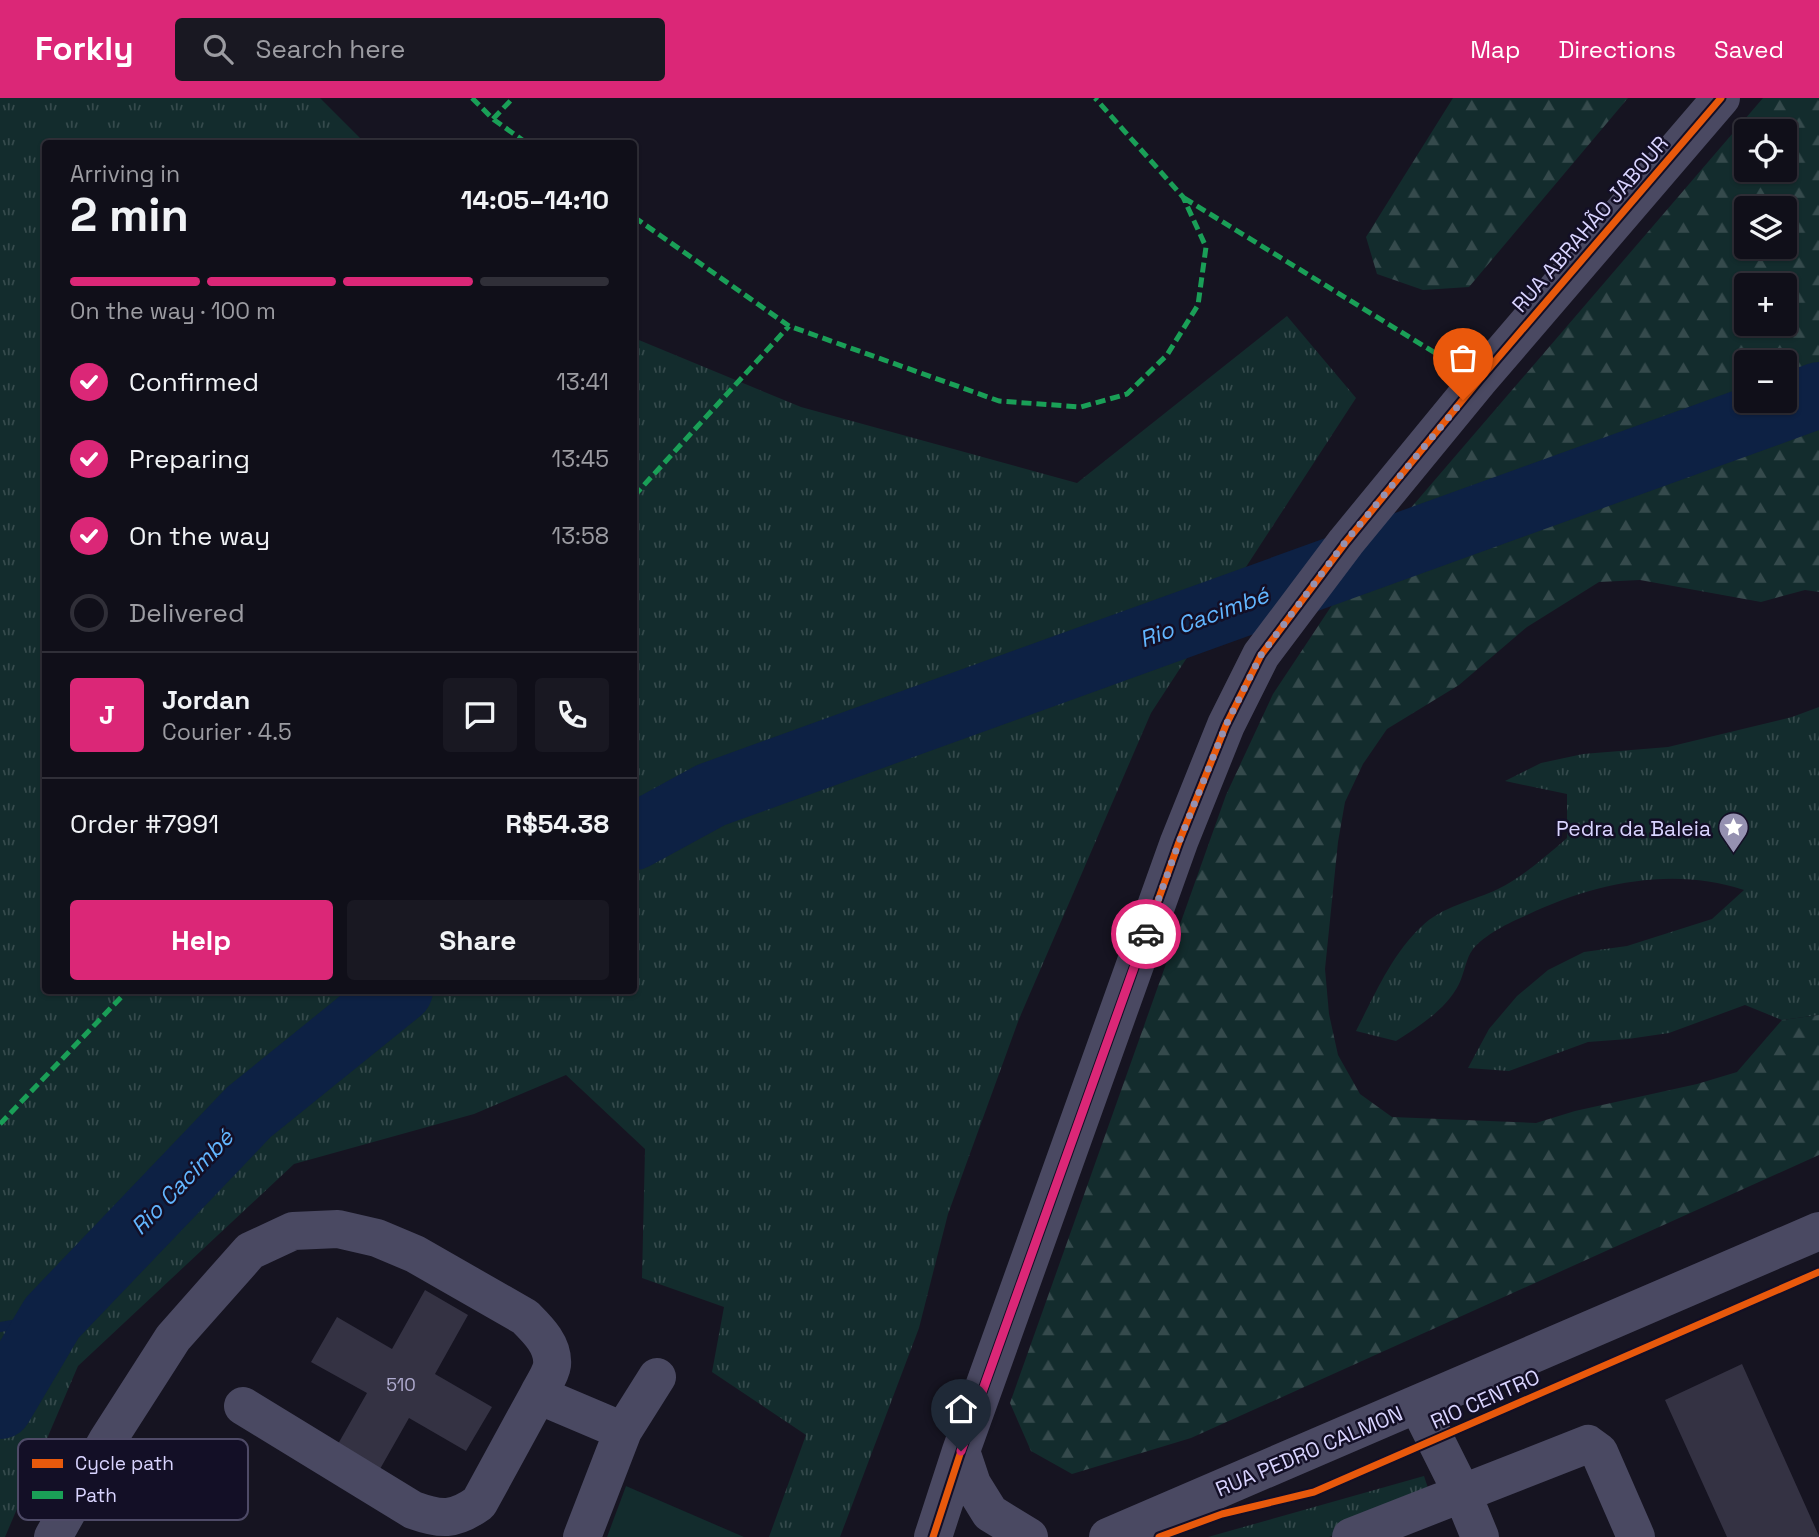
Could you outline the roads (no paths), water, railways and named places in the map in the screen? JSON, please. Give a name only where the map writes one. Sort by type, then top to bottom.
[{"type":"street","name":"RUA ABRAHÃO JABOUR","points":[[933,1537],[961,1451],[1179,842],[1226,725],[1261,655],[1346,541],[1479,380],[1721,98]]},
{"type":"street","points":[[108,1439],[173,1338],[250,1251],[292,1231],[338,1229],[376,1238],[415,1254],[524,1317],[548,1344],[552,1365],[479,1503],[463,1514],[447,1518],[431,1517],[413,1510],[243,1406]]},
{"type":"street","name":"RUA PEDRO CALMON","points":[[1108,1537],[1819,1231]]},
{"type":"street","points":[[582,1537],[623,1430],[657,1377]]},
{"type":"street","points":[[538,1395],[623,1430]]},
{"type":"street","points":[[1418,1405],[1462,1493],[1480,1537]]},
{"type":"street","points":[[1350,1537],[1588,1444],[1600,1452],[1636,1537]]},
{"type":"street","points":[[961,1451],[972,1483],[990,1513],[1029,1537]]},
{"type":"street","points":[[53,1537],[63,1520]]},
{"type":"waterway","name":"Rio Cacimbé","points":[[637,835],[711,795],[1819,395]]},
{"type":"waterway","name":"Rio Cacimbé","points":[[0,1406],[52,1318],[249,1112],[395,994]]},
{"type":"waterway","points":[[0,1327],[52,1318]]},
{"type":"place","name":"Pedra da Baleia","points":[[1734,855]]}]
